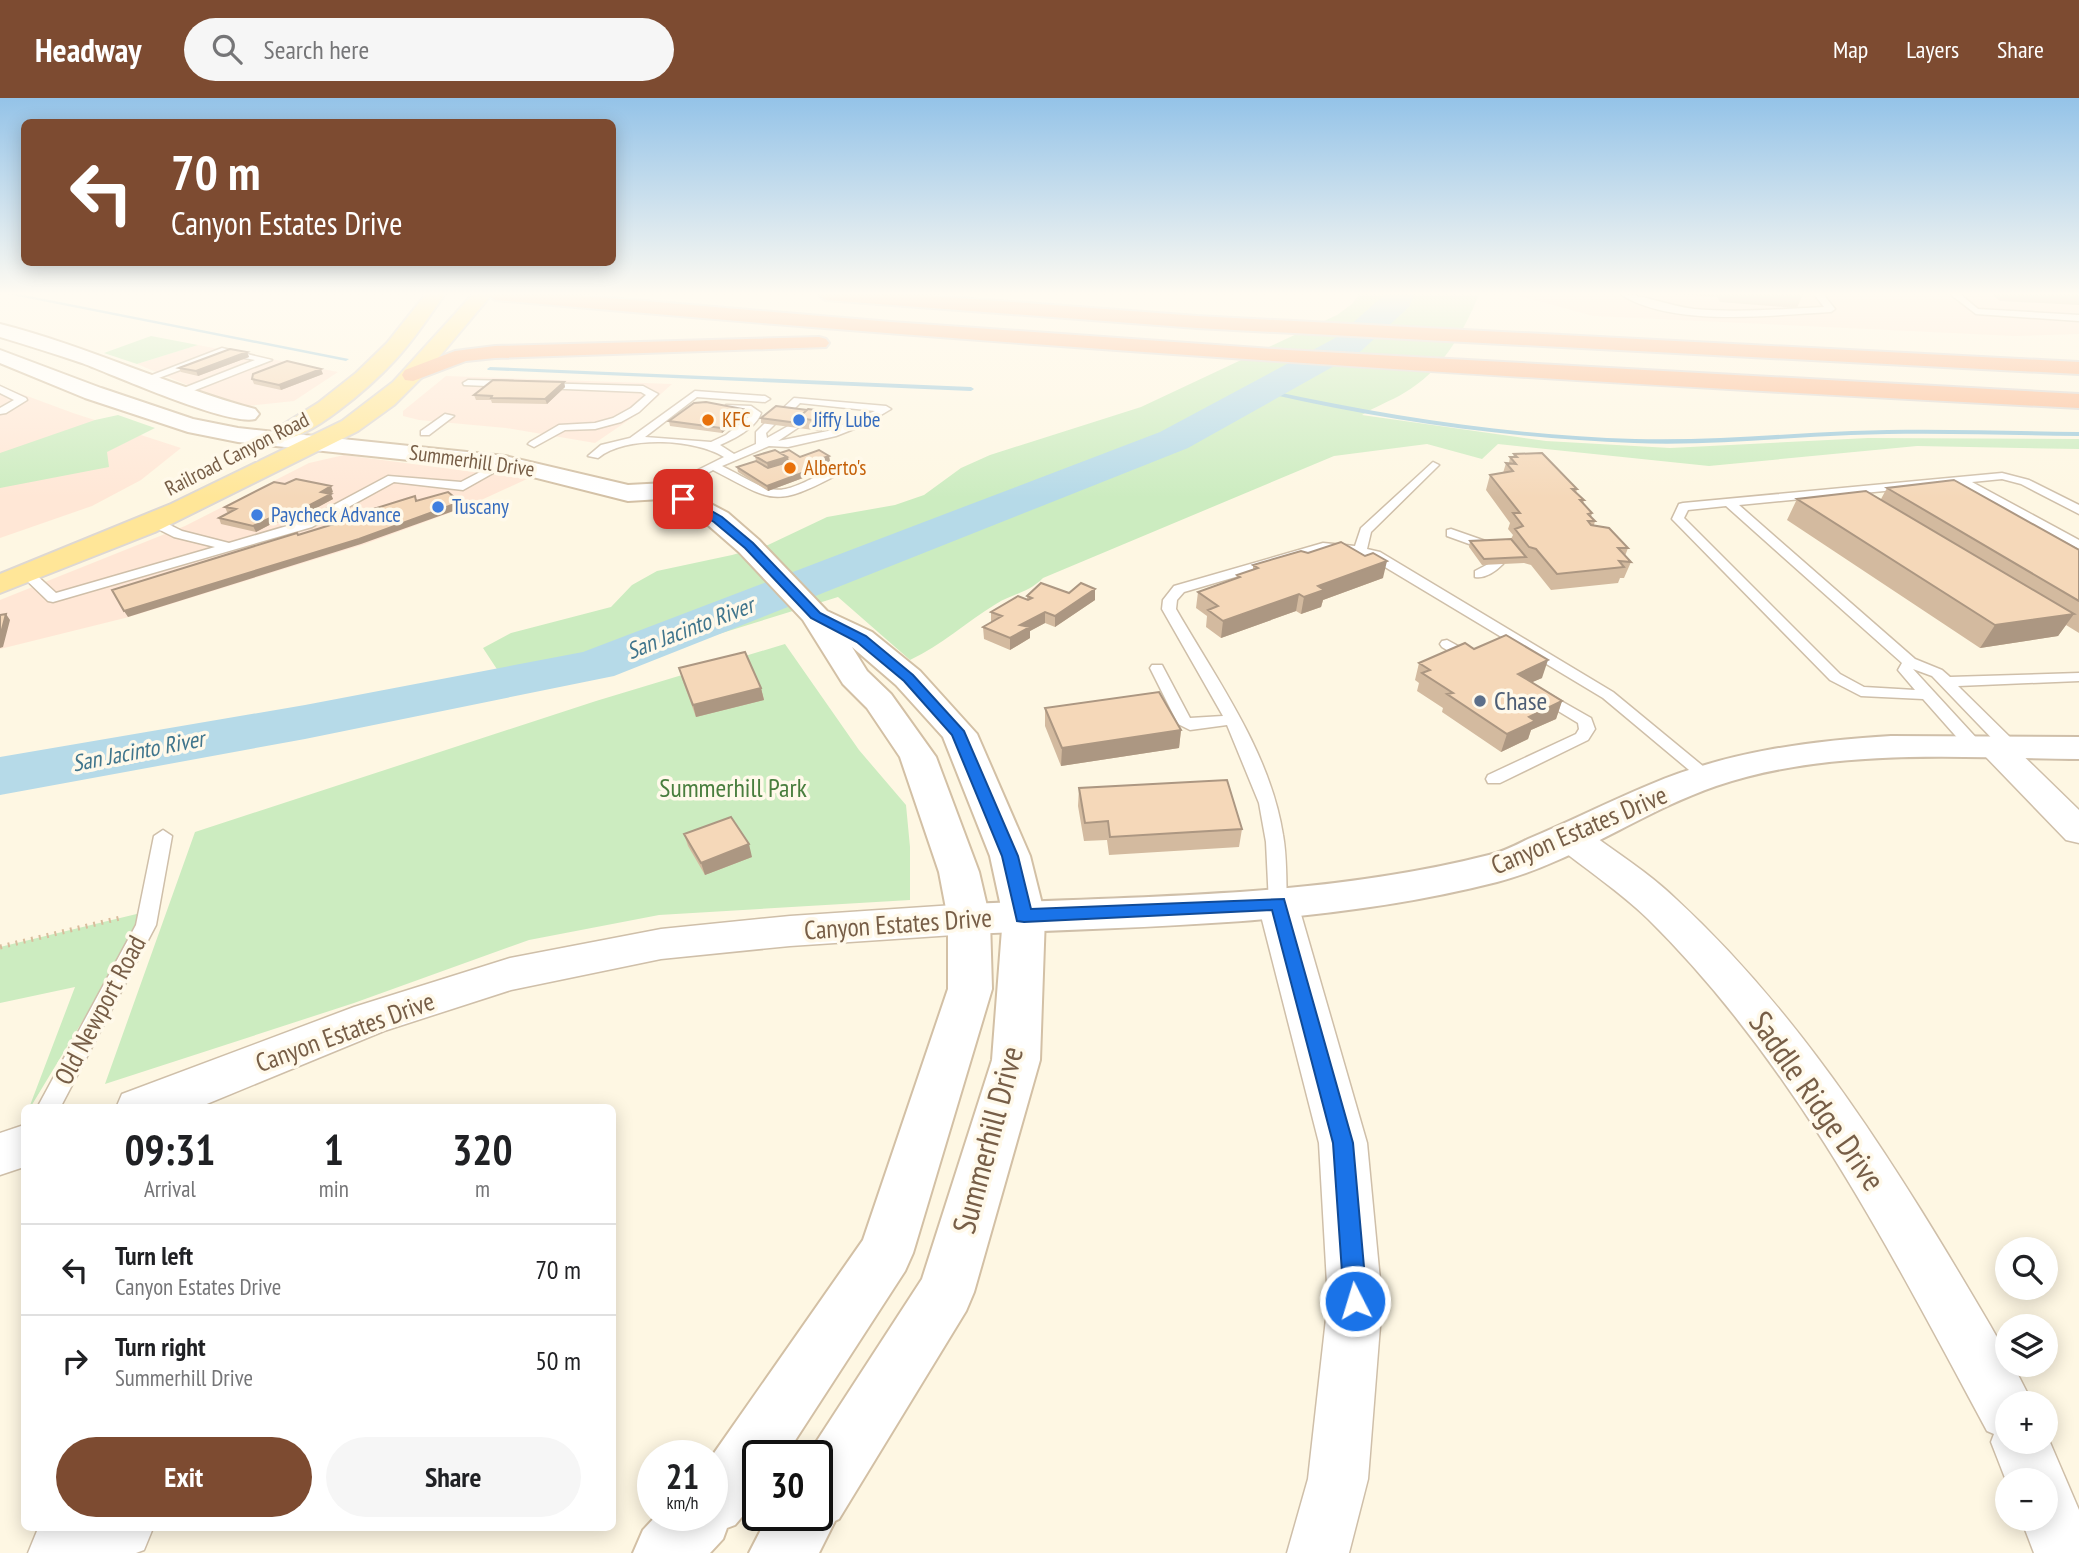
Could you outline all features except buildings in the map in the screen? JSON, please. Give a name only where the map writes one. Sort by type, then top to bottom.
[{"type":"highway","points":[[413,376],[446,362]]},
{"type":"highway","points":[[1360,362],[1524,373],[2079,401]]},
{"type":"highway","points":[[1960,362],[2079,368]]},
{"type":"main road","name":"Summerhill Drive","points":[[15,362],[93,393],[188,425],[276,439],[310,433],[505,463],[628,492],[666,491],[718,519],[749,545],[816,615],[855,677],[879,701],[918,757],[954,853],[996,917],[1016,1060],[946,1292],[833,1472]]},
{"type":"main road","points":[[59,362],[71,366],[111,367]]},
{"type":"main road","points":[[96,362],[180,393],[310,433],[349,427],[389,397],[425,362]]},
{"type":"main road","name":"Railroad Canyon Road","points":[[0,584],[156,523],[310,433],[333,405],[381,362]]},
{"type":"main road","name":"Summerhill Drive","points":[[349,427],[534,444],[594,456],[665,477],[666,491]]},
{"type":"main road","name":"Railroad Canyon Road","points":[[0,558],[115,513],[276,439]]},
{"type":"main road","points":[[505,463],[529,458],[568,464],[583,462],[594,456]]},
{"type":"main road","name":"Summerhill Drive","points":[[728,1485],[886,1253],[970,989],[996,917],[1010,856],[959,734],[908,678],[861,639],[816,615]]},
{"type":"main road","name":"Canyon Estates Drive","points":[[996,917],[1278,904],[1395,890],[1500,867],[1636,804],[1707,776],[1803,754],[1904,745],[2079,748]]},
{"type":"main road","points":[[666,1553],[686,1531]]},
{"type":"main road","points":[[782,1553],[796,1531]]},
{"type":"street","points":[[1994,748],[2079,831]]},
{"type":"street","name":"Saddle Ridge Drive","points":[[1570,836],[1660,907],[1723,971],[1782,1046],[1846,1133],[1904,1227],[1996,1391]]},
{"type":"street","points":[[1278,904],[1343,1143],[1355,1301],[1338,1479],[1318,1553]]},
{"type":"street","name":"Canyon Estates Drive","points":[[151,1104],[369,1019],[510,974],[661,944],[790,931],[996,917]]},
{"type":"street","points":[[0,1154],[21,1147]]},
{"type":"street","points":[[59,1553],[114,1531]]},
{"type":"street","points":[[2057,1531],[2066,1553]]},
{"type":"lane","points":[[144,380],[201,362]]},
{"type":"lane","points":[[170,370],[211,376],[228,375],[262,362]]},
{"type":"lane","points":[[233,363],[250,366]]},
{"type":"lane","points":[[180,393],[211,376]]},
{"type":"lane","points":[[468,383],[643,389],[653,394],[635,410],[617,420],[595,426],[563,427],[534,444]]},
{"type":"lane","points":[[0,389],[22,400],[2,411]]},
{"type":"lane","points":[[634,440],[695,394],[765,399]]},
{"type":"lane","points":[[666,491],[713,466],[762,446],[786,444],[855,425],[886,409],[803,401],[791,412]]},
{"type":"lane","points":[[594,456],[605,447],[634,440],[712,445],[730,437],[755,417],[756,413],[751,410],[685,402]]},
{"type":"lane","points":[[808,414],[821,402]]},
{"type":"lane","points":[[425,433],[449,416]]},
{"type":"lane","points":[[782,426],[762,446],[761,432],[782,426]]},
{"type":"lane","points":[[786,444],[802,453]]},
{"type":"lane","points":[[712,445],[733,458]]},
{"type":"lane","points":[[27,574],[53,598],[308,524],[392,478],[463,486],[505,463]]},
{"type":"lane","points":[[713,466],[766,496],[777,498],[831,474],[820,465]]},
{"type":"lane","points":[[1360,551],[1365,531],[1433,465]]},
{"type":"lane","points":[[1927,695],[1861,691],[1835,677],[1678,519],[1683,507],[2002,477],[2025,482],[2079,510]]},
{"type":"lane","points":[[1959,480],[2079,545]]},
{"type":"lane","points":[[1728,502],[1910,662],[1937,673],[1994,748]]},
{"type":"lane","points":[[156,523],[178,534],[230,547]]},
{"type":"lane","points":[[1451,533],[1486,546]]},
{"type":"lane","points":[[1278,904],[1274,833],[1257,776],[1231,720],[1169,609],[1170,600],[1180,589],[1323,547],[1346,547],[1374,555],[1608,695],[1707,776]]},
{"type":"lane","points":[[1480,574],[1496,564]]},
{"type":"lane","points":[[1453,642],[1483,660]]},
{"type":"lane","points":[[1910,662],[1905,670],[1927,695],[1994,748]]},
{"type":"lane","points":[[1157,668],[1184,721],[1190,725],[1231,720]]},
{"type":"lane","points":[[1945,682],[2079,677]]},
{"type":"lane","points":[[1494,779],[1582,737],[1587,729],[1584,721],[1529,687]]},
{"type":"lane","name":"Old Newport Road","points":[[50,1104],[146,925],[163,836]]},
{"type":"path","name":"Old Newport Road","points":[[0,947],[149,911]]},
{"type":"shaded area","points":[[286,362],[338,372],[294,401],[248,406],[204,392],[137,364]]},
{"type":"shaded area","points":[[446,376],[672,384],[642,411],[595,443],[506,428],[419,420],[403,416],[403,411]]},
{"type":"shaded area","points":[[0,386],[181,448],[141,480],[92,506],[0,538]]},
{"type":"shaded area","points":[[344,455],[527,479],[466,507],[365,544],[129,617],[0,649],[0,600],[185,526],[309,463]]},
{"type":"green space","points":[[1237,362],[1441,362],[1404,393],[1362,415],[1546,441],[1670,448],[1868,438],[2079,439],[2079,449],[1917,446],[1709,466],[1498,444],[1482,459],[1427,444],[1334,456],[1043,578],[1032,587],[996,604],[910,660],[838,597],[570,680],[533,687],[506,683],[483,648],[511,633],[611,607],[632,585],[657,571],[768,545],[827,517],[895,505],[924,495],[961,468],[990,455],[1141,407]]},
{"type":"green space","points":[[118,415],[155,428],[107,452],[109,467],[0,488],[0,453],[95,420]]},
{"type":"green space","name":"Summerhill Park","points":[[785,644],[859,750],[906,805],[910,847],[910,900],[659,915],[529,940],[354,1003],[105,1084],[195,832],[596,701]]},
{"type":"green space","points":[[149,911],[32,1104],[75,987],[0,1003],[0,947]]},
{"type":"waterway","name":"San Jacinto River","points":[[0,776],[305,722],[596,665],[1174,440],[1316,362]]},
{"type":"waterway","points":[[490,369],[971,389]]},
{"type":"waterway","points":[[1263,391],[1448,425],[1588,439],[1696,441],[1903,431],[2079,434]]},
{"type":"place","name":"KFC","points":[[708,420]]},
{"type":"place","name":"Jiffy Lube","points":[[799,420]]},
{"type":"place","name":"Alberto's","points":[[790,468]]},
{"type":"place","name":"Tuscany","points":[[438,507]]},
{"type":"place","name":"Paycheck Advance","points":[[257,515]]},
{"type":"place","name":"Chase","points":[[1480,701]]},
{"type":"route","points":[[683,499],[718,519],[749,545],[816,615],[861,639],[908,678],[959,734],[1010,856],[1024,916],[1278,904],[1343,1143],[1355,1301]]}]
